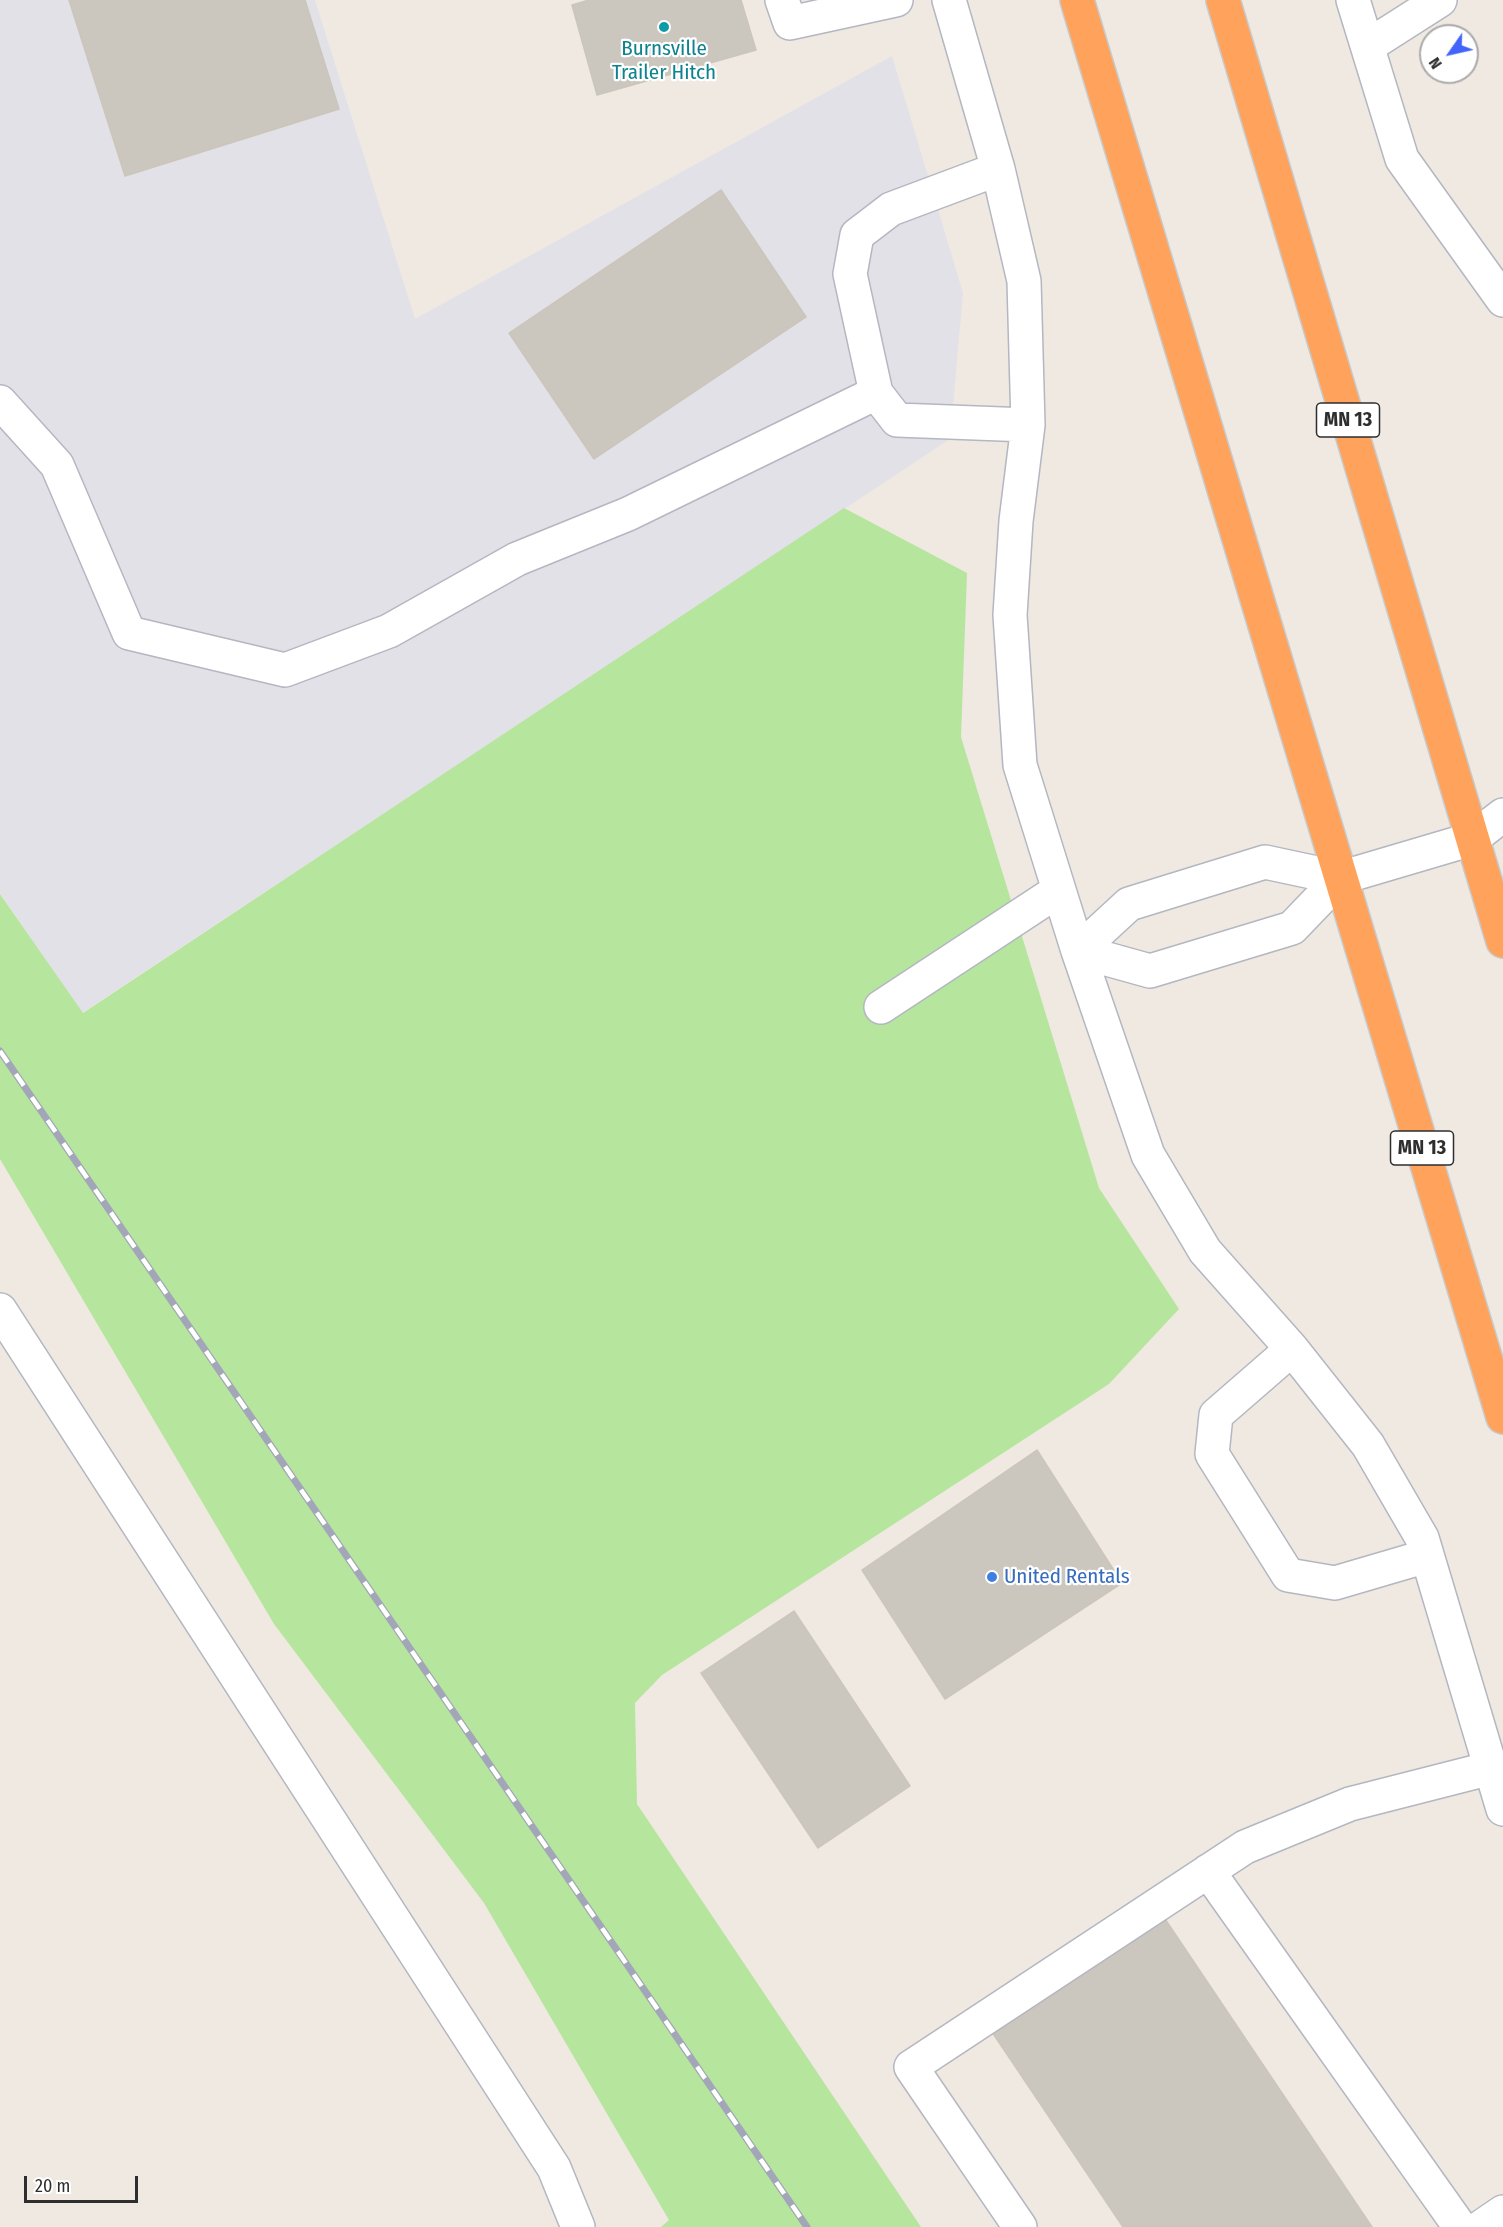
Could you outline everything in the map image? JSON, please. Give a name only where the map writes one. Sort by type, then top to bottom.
[{"type":"highway","name":"MN 13","points":[[1077,0],[1503,1417]]},
{"type":"highway","name":"MN 13","points":[[1223,0],[1488,843],[1503,941]]},
{"type":"street","points":[[782,0],[790,22],[896,0]]},
{"type":"street","points":[[949,0],[998,169],[1024,281],[1028,425],[1016,521],[1010,615],[1020,765],[1078,951],[1148,1155],[1205,1251],[1292,1348],[1368,1445],[1422,1538],[1503,1809]]},
{"type":"street","points":[[1353,0],[1402,159],[1493,264],[1503,300]]},
{"type":"street","points":[[1368,46],[1440,0]]},
{"type":"street","points":[[998,169],[891,209],[857,235],[850,274],[876,393],[897,420],[1028,425]]},
{"type":"street","points":[[0,402],[57,465],[129,633],[285,670],[389,631],[517,559],[666,497],[876,393]]},
{"type":"street","points":[[1078,951],[1129,904],[1265,862],[1340,878],[1488,843],[1503,815]]},
{"type":"street","points":[[1078,951],[1150,971],[1292,928],[1340,878]]},
{"type":"street","points":[[881,1007],[1059,890]]},
{"type":"street","points":[[0,1310],[554,2168],[578,2227]]},
{"type":"street","points":[[1292,1348],[1216,1415],[1212,1454],[1288,1575],[1335,1583],[1427,1556]]},
{"type":"street","points":[[1020,2227],[911,2067],[1245,1847],[1350,1804],[1491,1768]]},
{"type":"street","points":[[1208,1871],[1460,2227]]},
{"type":"street","points":[[1480,2227],[1503,2212]]},
{"type":"shaded area","points":[[0,0],[315,0],[415,319],[892,56],[963,293],[950,439],[82,1013],[0,893]]},
{"type":"green space","points":[[844,508],[967,573],[961,737],[1099,1188],[1179,1309],[1109,1384],[662,1675],[635,1703],[637,1804],[921,2227],[661,2227],[669,2220],[484,1903],[274,1624],[0,1159],[0,894],[83,1013]]},
{"type":"building","points":[[69,0],[305,0],[339,109],[125,176]]},
{"type":"building","name":"Burnsville Trailer Hitch","points":[[589,0],[741,0],[756,50],[597,95],[572,5]]},
{"type":"building","points":[[721,190],[806,317],[594,459],[509,333]]},
{"type":"building","name":"United Rentals","points":[[1037,1450],[1122,1583],[945,1699],[862,1570]]},
{"type":"building","points":[[794,1611],[910,1786],[818,1848],[701,1673]]},
{"type":"building","points":[[1161,1913],[1372,2227],[1123,2227],[990,2029]]},
{"type":"railway","points":[[0,1051],[807,2227]]},
{"type":"place","name":"Burnsville Trailer Hitch","points":[[664,27]]},
{"type":"place","name":"United Rentals","points":[[992,1577]]}]
